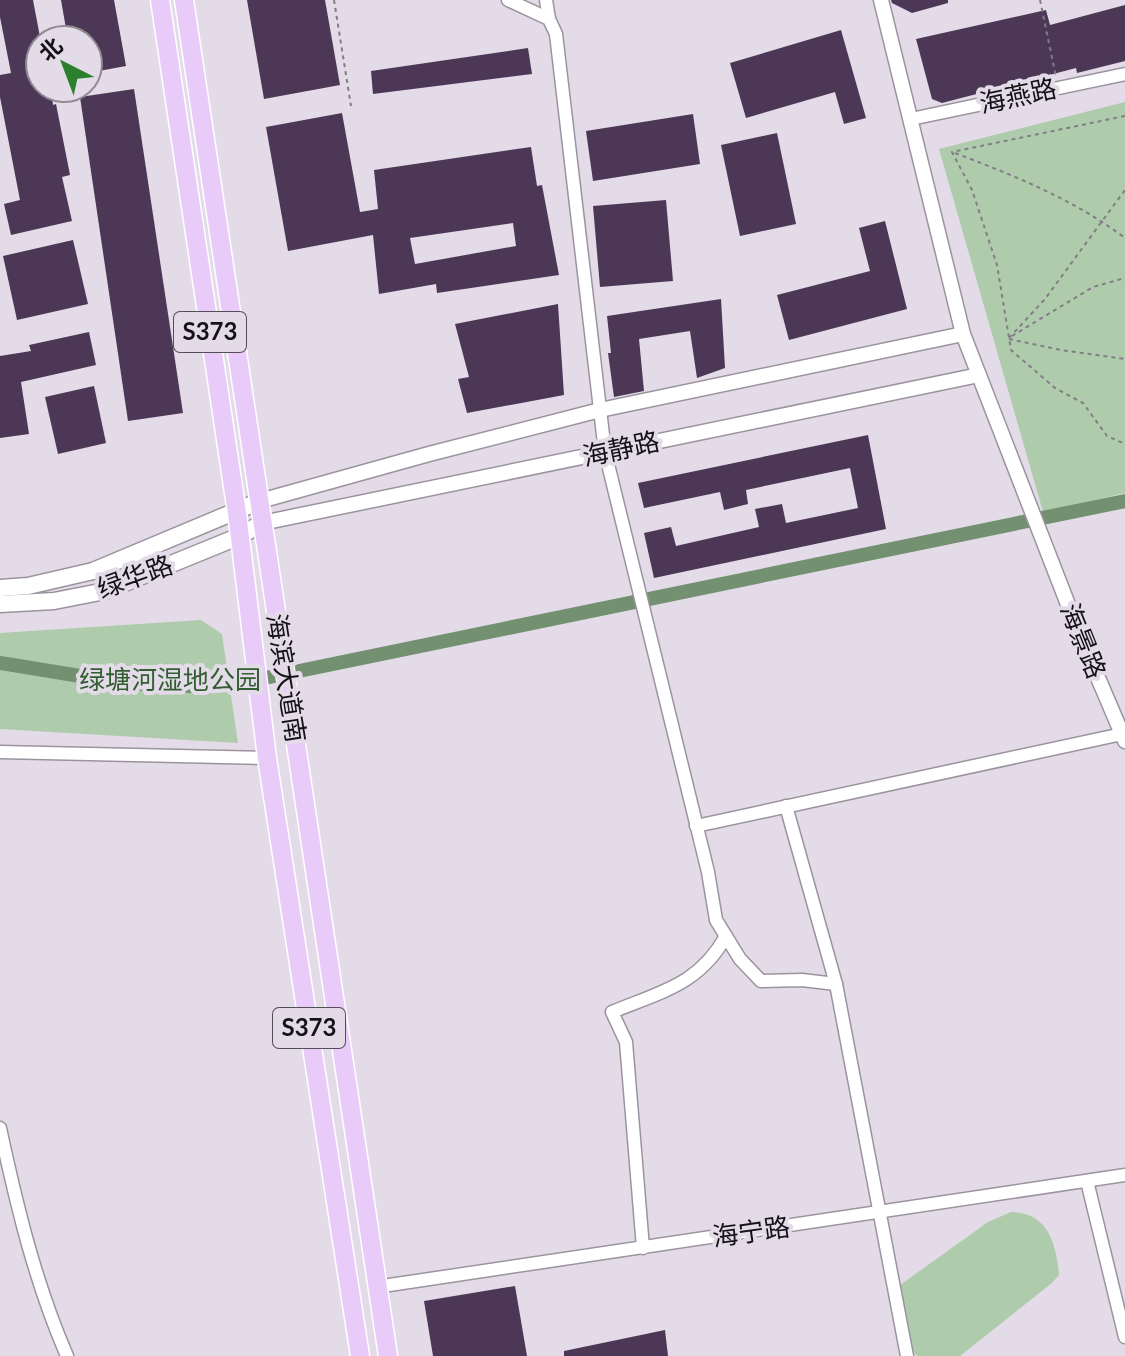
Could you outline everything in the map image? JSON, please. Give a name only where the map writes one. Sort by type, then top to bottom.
[{"type":"main road","name":"海滨大道南","points":[[160,0],[237,513],[267,758],[360,1356]]},
{"type":"main road","name":"海滨大道南","points":[[184,0],[388,1356]]},
{"type":"main road","name":"绿华路","points":[[0,588],[28,586],[93,571],[260,501]]},
{"type":"main road","name":"绿华路","points":[[0,604],[54,601],[105,591],[240,536],[262,523]]},
{"type":"street","points":[[508,0],[549,19]]},
{"type":"street","points":[[546,0],[549,19],[556,34],[605,452],[716,920],[740,959],[761,981],[802,980],[836,984]]},
{"type":"street","name":"海景路","points":[[881,0],[963,334],[1042,540],[1124,737]]},
{"type":"street","name":"海燕路","points":[[911,119],[1125,74]]},
{"type":"street","name":"海静路","points":[[260,501],[600,410],[963,334]]},
{"type":"street","name":"海静路","points":[[262,523],[979,375]]},
{"type":"street","points":[[696,826],[1124,737]]},
{"type":"street","points":[[0,752],[267,758]]},
{"type":"street","points":[[786,806],[836,984],[907,1356]]},
{"type":"street","points":[[643,1248],[626,1042],[612,1012],[691,979],[726,936]]},
{"type":"street","points":[[0,1128],[25,1240],[47,1311],[67,1356]]},
{"type":"street","name":"海宁路","points":[[376,1287],[1125,1175]]},
{"type":"street","points":[[1087,1181],[1125,1337]]},
{"type":"street","points":[[0,1202],[16,1200]]},
{"type":"path","points":[[334,0],[351,106]]},
{"type":"path","points":[[1040,0],[1058,88]]},
{"type":"path","points":[[952,152],[1125,116]]},
{"type":"path","points":[[952,152],[1021,178],[1085,209],[1125,238]]},
{"type":"path","points":[[952,152],[972,190],[997,265],[1011,350],[1055,388],[1083,403],[1107,436],[1125,444]]},
{"type":"path","points":[[1008,338],[1045,299],[1125,190]]},
{"type":"path","points":[[1008,338],[1093,287],[1125,278]]},
{"type":"path","points":[[1008,338],[1061,350],[1125,359]]},
{"type":"green space","points":[[1125,102],[1125,493],[1043,512],[939,149]]},
{"type":"green space","name":"绿塘河湿地公园","points":[[201,620],[222,634],[238,743],[0,729],[0,633]]},
{"type":"green space","points":[[1011,1212],[1024,1214],[1042,1224],[1052,1241],[1059,1275],[960,1356],[917,1356],[905,1332],[900,1285],[988,1222]]},
{"type":"building","points":[[0,0],[33,0],[38,24],[24,24],[24,104],[56,104],[70,175],[62,177],[72,221],[11,235],[4,204],[20,200],[0,97],[0,75],[11,73],[0,17]]},
{"type":"building","points":[[61,0],[114,0],[126,66],[104,70],[104,24],[65,24]]},
{"type":"building","points":[[247,0],[325,0],[340,85],[264,99]]},
{"type":"building","points":[[891,0],[948,0],[948,3],[912,13]]},
{"type":"building","points":[[1125,5],[1125,61],[1077,73],[1076,68],[942,103],[932,99],[916,39],[1046,10],[1050,25]]},
{"type":"building","points":[[841,30],[866,118],[844,124],[835,92],[746,118],[730,63]]},
{"type":"building","points":[[528,48],[532,74],[373,94],[371,71]]},
{"type":"building","points":[[134,89],[183,413],[128,421],[81,104],[104,104],[104,93]]},
{"type":"building","points":[[342,113],[360,212],[378,209],[374,170],[531,147],[537,186],[542,185],[559,275],[437,293],[436,284],[379,294],[373,235],[288,251],[266,127]],"holes":[[[513,223],[516,246],[415,264],[410,238]]]},
{"type":"building","points":[[693,114],[700,164],[593,181],[586,131]]},
{"type":"building","points":[[777,133],[796,224],[740,236],[721,145]]},
{"type":"building","points":[[666,200],[673,281],[600,287],[593,206]]},
{"type":"building","points":[[885,221],[907,309],[789,340],[777,295],[870,271],[859,228]]},
{"type":"building","points":[[73,240],[88,304],[17,320],[3,256]]},
{"type":"building","points":[[721,299],[725,368],[697,378],[690,331],[639,339],[644,391],[614,397],[607,316]]},
{"type":"building","points":[[558,304],[564,395],[467,413],[458,379],[469,377],[455,324]]},
{"type":"building","points":[[89,332],[96,365],[21,382],[29,434],[0,438],[0,356],[31,351],[29,345]]},
{"type":"building","points":[[94,386],[106,443],[58,454],[45,397]]},
{"type":"building","points":[[868,435],[886,529],[654,578],[644,533],[671,527],[676,546],[759,527],[755,509],[782,504],[786,523],[858,508],[850,468],[746,490],[748,504],[724,510],[720,492],[644,508],[638,483]]},
{"type":"building","points":[[515,1286],[527,1356],[433,1356],[424,1301]]},
{"type":"building","points":[[665,1330],[668,1356],[564,1356],[564,1351]]},
{"type":"waterway","points":[[0,663],[123,683],[191,686],[265,678],[1125,501]]}]
